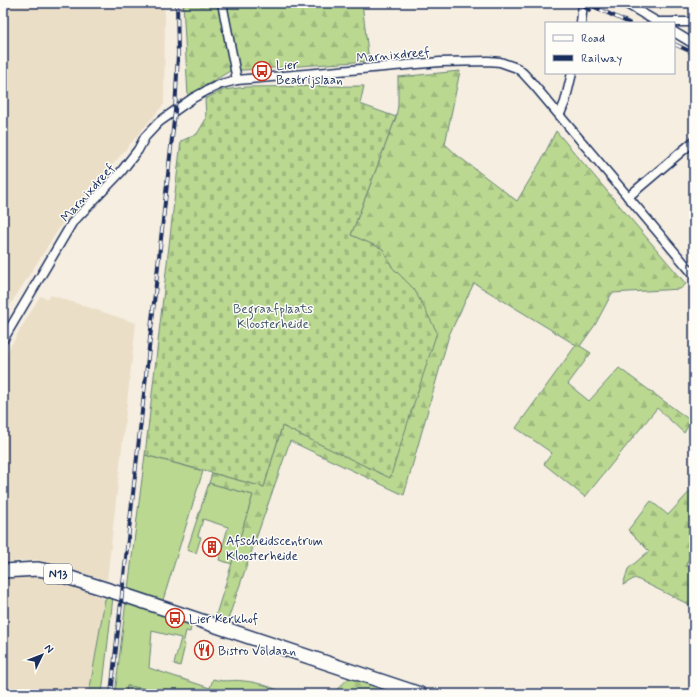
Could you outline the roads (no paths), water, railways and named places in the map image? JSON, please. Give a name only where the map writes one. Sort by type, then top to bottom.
[{"type":"main road","name":"N13","points":[[3,570],[38,569],[48,571],[420,694]]},
{"type":"street","points":[[222,3],[237,80]]},
{"type":"street","points":[[581,22],[584,3]]},
{"type":"street","points":[[625,3],[657,22]]},
{"type":"street","points":[[675,23],[694,22]]},
{"type":"street","points":[[675,33],[694,44]]},
{"type":"street","name":"Marnixdreef","points":[[3,340],[72,223],[120,173],[138,150],[145,137],[159,122],[206,91],[222,84],[237,80],[440,62],[500,62],[511,65],[523,73],[560,114],[694,275]]},
{"type":"street","points":[[560,114],[565,102],[572,74]]},
{"type":"street","points":[[628,197],[694,142]]},
{"type":"railway","points":[[111,694],[175,111],[178,54],[177,3]]},
{"type":"railway","points":[[576,3],[590,10]]},
{"type":"railway","points":[[586,3],[627,22]]},
{"type":"railway","points":[[675,44],[694,53]]},
{"type":"place","name":"Lier Beatrijslaan","points":[[262,71]]},
{"type":"place","name":"Afscheidscentrum Kloosterheide","points":[[212,547]]},
{"type":"place","name":"Lier Kerkhof","points":[[175,618]]},
{"type":"place","name":"Bistro Voldaan","points":[[204,650]]},
{"type":"park label","name":"Begraafplaats Kloosterheide","points":[[273,316]]}]
